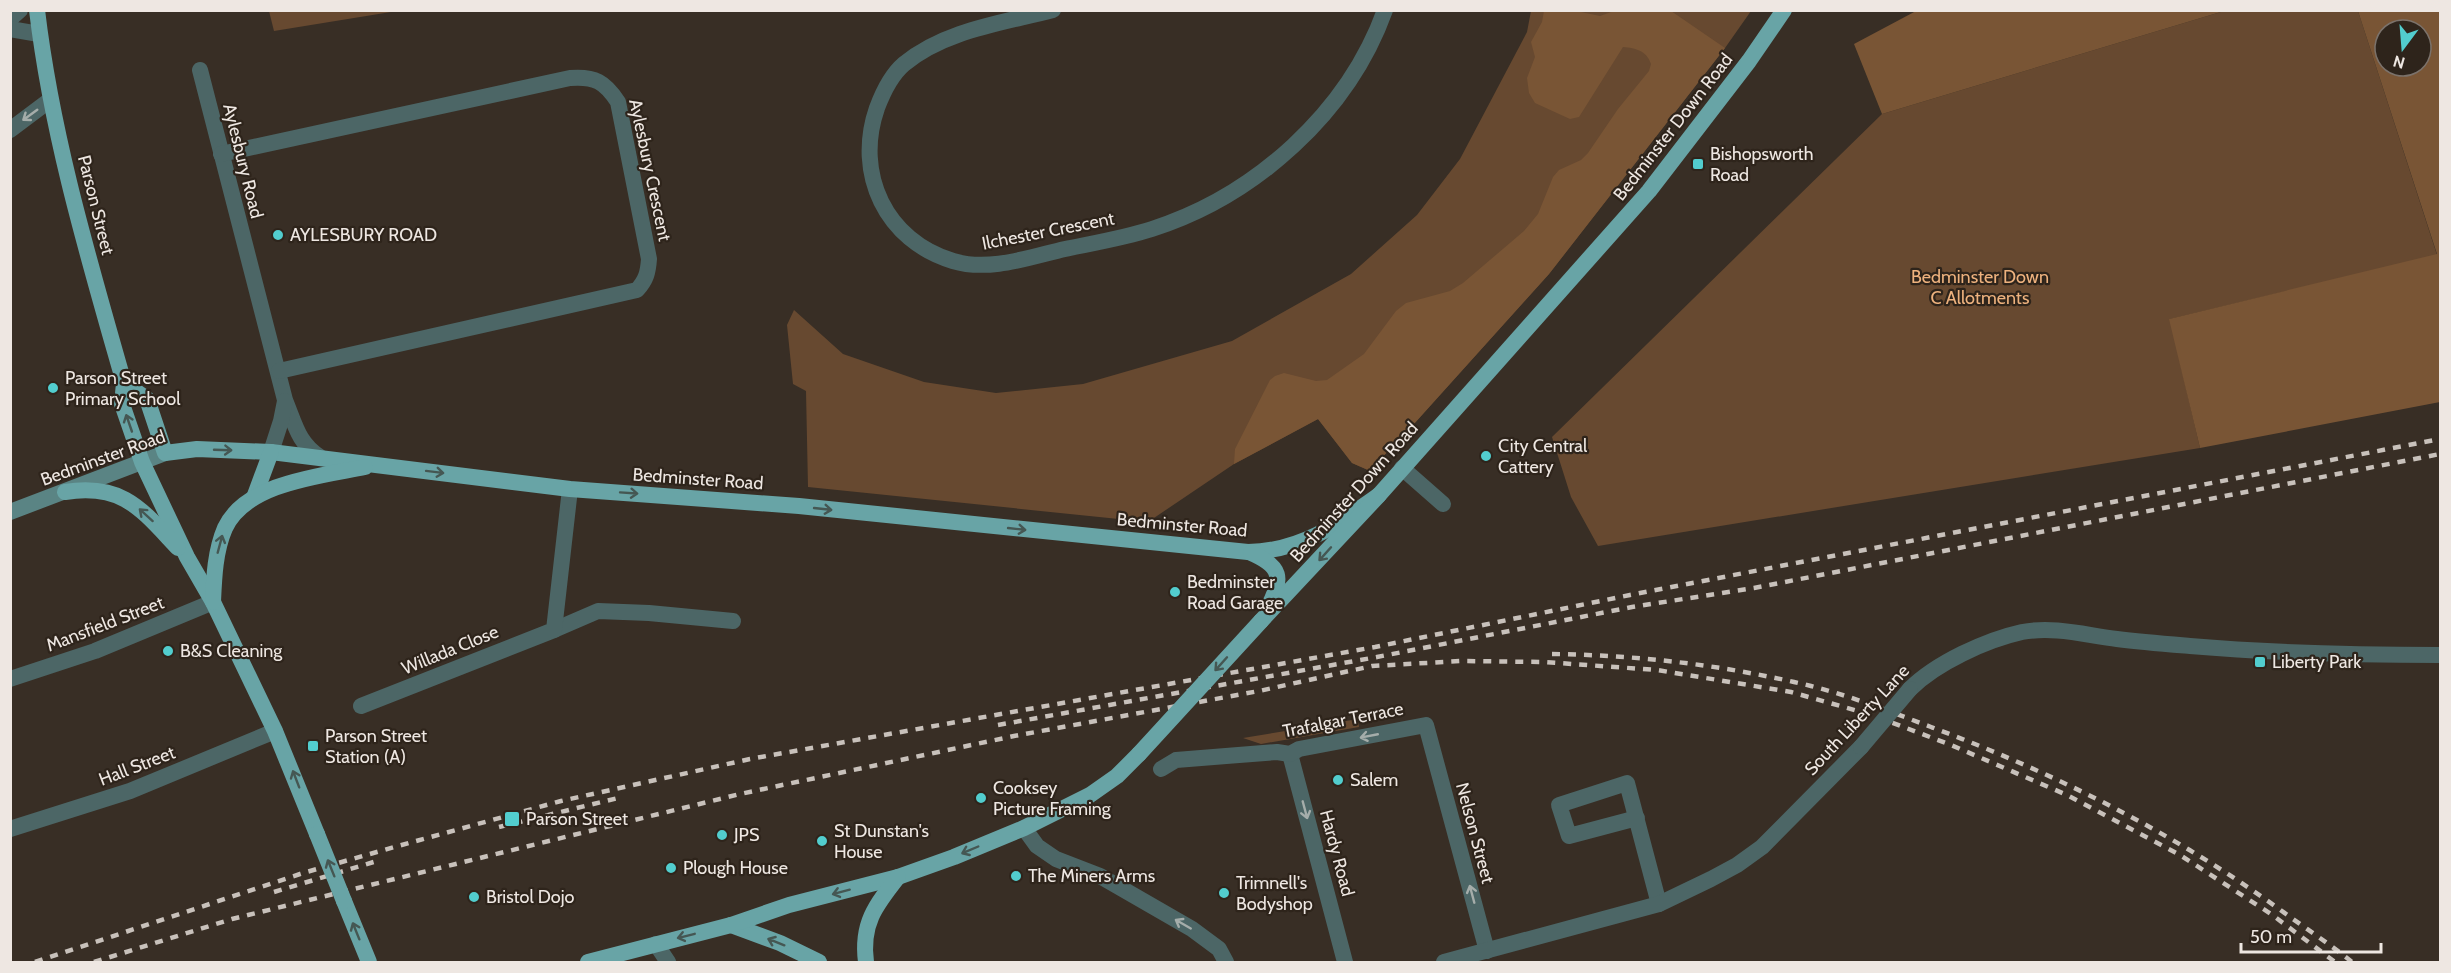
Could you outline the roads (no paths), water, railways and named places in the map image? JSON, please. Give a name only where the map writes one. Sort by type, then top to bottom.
[{"type":"highway","name":"Parson Street","points":[[37,10],[50,100],[84,245],[124,383],[122,404],[142,462],[275,731],[367,962]]},
{"type":"highway","name":"Bedminster Down Road","points":[[588,963],[731,925],[789,905],[898,877],[1024,828],[1090,795],[1117,776],[1379,495],[1649,191],[1749,61],[1784,10]]},
{"type":"highway","points":[[124,383],[147,399],[165,453]]},
{"type":"highway","name":"Bedminster Road","points":[[165,453],[197,449],[271,452],[570,489],[799,506],[1248,552],[1282,549],[1299,543],[1333,526],[1379,495]]},
{"type":"highway","points":[[255,495],[271,452]]},
{"type":"highway","points":[[213,602],[218,549],[225,529],[237,510],[255,495],[271,489],[377,465]]},
{"type":"highway","points":[[65,492],[99,489],[127,501],[145,513],[187,557]]},
{"type":"highway","points":[[1248,552],[1273,566],[1278,579],[1275,594],[1261,621]]},
{"type":"highway","points":[[866,963],[866,926],[876,904],[898,877]]},
{"type":"highway","points":[[731,925],[780,943],[819,963]]},
{"type":"main road","name":"Bedminster Road","points":[[10,512],[165,453]]},
{"type":"street","points":[[10,18],[20,10]]},
{"type":"street","name":"Ilchester Crescent","points":[[1053,10],[968,32],[933,45],[902,66],[887,84],[873,118],[869,139],[868,161],[879,198],[894,223],[913,241],[948,260],[968,264],[1013,261],[1152,229],[1218,201],[1270,166],[1319,119],[1365,56],[1385,10]]},
{"type":"street","points":[[10,29],[39,34]]},
{"type":"street","name":"Aylesbury Road","points":[[200,70],[285,400],[299,436],[308,449],[320,457]]},
{"type":"street","name":"Aylesbury Crescent","points":[[221,154],[570,78],[586,77],[598,81],[609,88],[618,102],[649,259],[648,273],[637,290],[279,371]]},
{"type":"street","points":[[10,130],[50,100]]},
{"type":"street","name":"Aylesbury Road","points":[[271,452],[285,400]]},
{"type":"street","points":[[1402,468],[1443,504]]},
{"type":"street","points":[[554,630],[570,489]]},
{"type":"street","name":"Mansfield Street","points":[[10,679],[95,651],[213,602]]},
{"type":"street","name":"Willada Close","points":[[361,706],[598,612],[649,613],[733,621]]},
{"type":"street","name":"South Liberty Lane","points":[[1444,963],[1659,904],[1737,865],[1762,847],[1861,747],[1910,689],[1937,666],[1993,640],[2024,632],[2058,629],[2118,639],[2190,646],[2368,656],[2440,655]]},
{"type":"street","name":"Trafalgar Terrace","points":[[1161,769],[1176,760],[1277,752],[1290,754],[1299,749],[1426,725]]},
{"type":"street","name":"Nelson Street","points":[[1426,725],[1487,951]]},
{"type":"street","name":"Hall Street","points":[[10,829],[130,791],[275,731]]},
{"type":"street","name":"Hardy Road","points":[[1290,754],[1345,963]]},
{"type":"street","points":[[1636,818],[1569,836],[1559,805],[1627,783],[1659,904]]},
{"type":"street","points":[[1024,828],[1037,846],[1056,859],[1100,876],[1192,929],[1219,949],[1226,963]]},
{"type":"street","points":[[656,944],[668,963]]},
{"type":"railway","points":[[35,962],[303,873],[398,846],[561,801],[750,759],[1375,647],[1630,595],[2440,439]]},
{"type":"railway","points":[[998,725],[1377,657],[1632,607],[1754,588],[2440,454]]},
{"type":"railway","points":[[1552,654],[1613,656],[1673,662],[1734,670],[1812,686],[1880,708],[1978,745],[2115,808],[2203,858],[2245,885],[2352,962]]},
{"type":"railway","points":[[94,962],[232,919],[740,794],[1014,736],[1259,691],[1372,666],[1461,661],[1544,662],[1657,670],[1791,692],[1872,715],[1951,745],[2067,795],[2180,855],[2271,914],[2335,962]]},
{"type":"railway","points":[[499,827],[618,798]]},
{"type":"railway","points":[[274,892],[377,861]]},
{"type":"place","name":"Bishopsworth Road","points":[[1698,164]]},
{"type":"place","name":"AYLESBURY ROAD","points":[[278,235]]},
{"type":"place","name":"Parson Street Primary School","points":[[53,388]]},
{"type":"place","name":"City Central Cattery","points":[[1486,456]]},
{"type":"place","name":"Bedminster Road Garage","points":[[1175,592]]},
{"type":"place","name":"B&S Cleaning","points":[[168,651]]},
{"type":"place","name":"Liberty Park","points":[[2260,662]]},
{"type":"place","name":"Parson Street Station (A)","points":[[313,746]]},
{"type":"place","name":"Salem","points":[[1338,780]]},
{"type":"place","name":"Cooksey Picture Framing","points":[[981,798]]},
{"type":"place","name":"Parson Street","points":[[512,819]]},
{"type":"place","name":"JPS","points":[[722,835]]},
{"type":"place","name":"St Dunstan's House","points":[[822,841]]},
{"type":"place","name":"Plough House","points":[[671,868]]},
{"type":"place","name":"The Miners Arms","points":[[1016,876]]},
{"type":"place","name":"Trimnell's Bodyshop","points":[[1224,893]]},
{"type":"place","name":"Bristol Dojo","points":[[474,897]]},
{"type":"park label","name":"Bedminster Down C Allotments","points":[[1980,287]]}]
